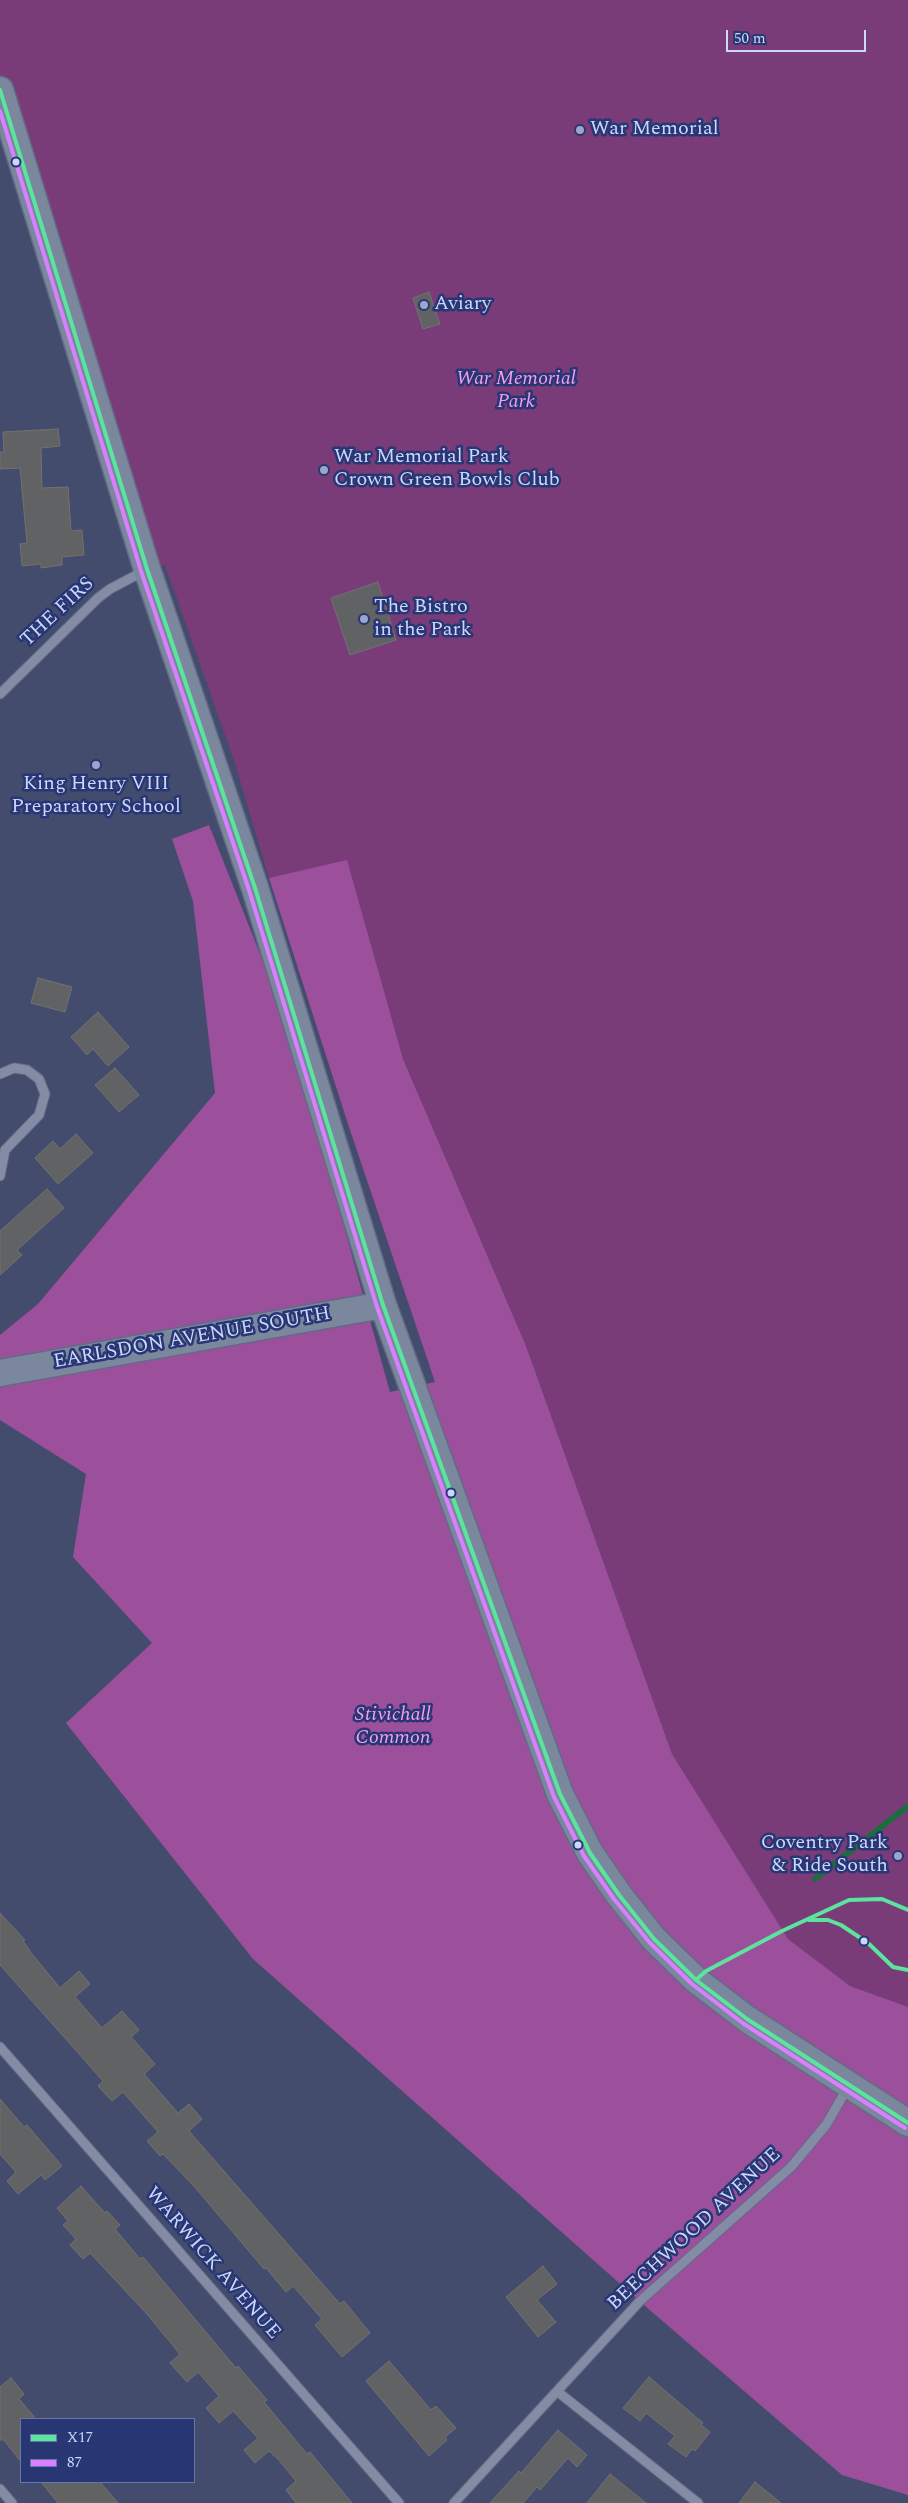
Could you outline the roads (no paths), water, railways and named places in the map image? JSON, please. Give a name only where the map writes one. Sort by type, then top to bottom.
[{"type":"main road","points":[[0,92],[147,569],[255,888],[383,1305],[560,1794],[590,1853],[618,1895],[654,1939],[696,1980],[747,2019],[908,2123]]},
{"type":"main road","name":"EARLSDON AVENUE SOUTH","points":[[0,1372],[383,1305]]},
{"type":"street","name":"THE FIRS","points":[[0,694],[98,598],[124,580],[147,569]]},
{"type":"street","points":[[0,1074],[14,1068],[27,1070],[39,1079],[45,1094],[39,1115],[1,1153],[0,1176]]},
{"type":"street","name":"WARWICK AVENUE","points":[[0,2047],[399,2503]]},
{"type":"street","name":"BEECHWOOD AVENUE","points":[[454,2503],[640,2301],[791,2167],[826,2124],[849,2086]]},
{"type":"street","points":[[558,2392],[698,2503]]},
{"type":"street","points":[[0,2489],[12,2503]]},
{"type":"waterway","points":[[815,1879],[908,1806]]},
{"type":"place","name":"War Memorial","points":[[580,130]]},
{"type":"place","name":"Aviary","points":[[424,305]]},
{"type":"place","name":"War Memorial Park Crown Green Bowls Club","points":[[324,470]]},
{"type":"place","name":"The Bistro in the Park","points":[[364,619]]},
{"type":"place","name":"King Henry VIII Preparatory School","points":[[96,765]]},
{"type":"place","name":"Coventry Park & Ride South","points":[[898,1856]]},
{"type":"park label","name":"War Memorial Park","points":[[516,392]]},
{"type":"park label","name":"Stivichall Common","points":[[393,1728]]}]
